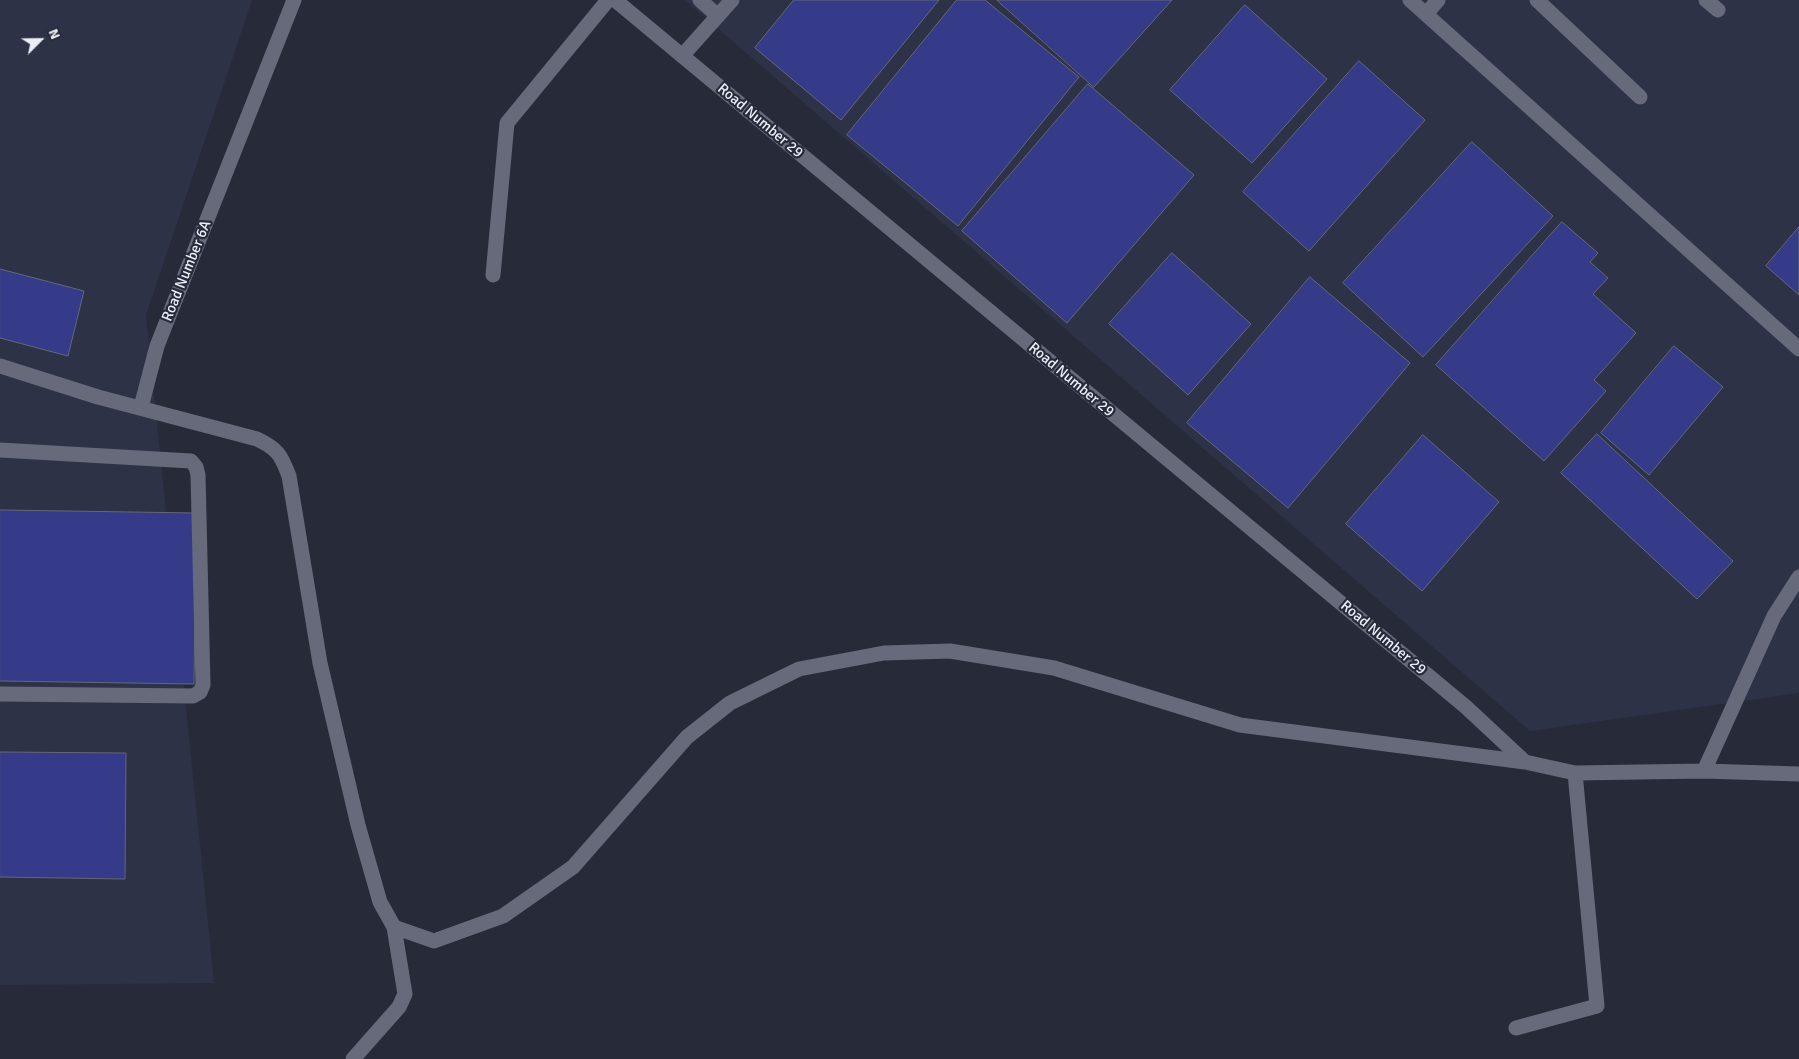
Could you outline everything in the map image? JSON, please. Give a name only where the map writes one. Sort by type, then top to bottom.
[{"type":"street","name":"Road Number 6A","points":[[141,407],[157,346],[294,0]]},
{"type":"street","points":[[493,275],[506,123],[608,0]]},
{"type":"street","name":"Road Number 29","points":[[615,0],[1451,695],[1525,762]]},
{"type":"street","points":[[700,0],[718,16]]},
{"type":"street","points":[[682,56],[732,0]]},
{"type":"street","points":[[1410,0],[1799,349]]},
{"type":"street","points":[[1426,14],[1438,0]]},
{"type":"street","points":[[1537,0],[1640,97]]},
{"type":"street","points":[[0,366],[98,397],[257,439],[274,447],[283,459],[289,476],[320,663],[358,825],[380,902],[394,927],[405,994],[399,1007],[353,1059]]},
{"type":"street","points":[[0,450],[190,461],[196,467],[198,475],[203,686],[200,692],[193,696],[0,694]]},
{"type":"street","points":[[1704,771],[1774,616],[1799,577]]},
{"type":"street","points":[[394,927],[434,941],[503,916],[572,867],[687,737],[730,703],[799,669],[884,652],[950,651],[1054,668],[1240,725],[1525,762],[1575,774],[1704,771],[1799,774]]},
{"type":"street","points":[[1516,1028],[1597,1006],[1575,774]]},
{"type":"shaded area","points":[[0,0],[252,0],[146,315],[214,983],[0,985]]},
{"type":"shaded area","points":[[685,0],[1799,0],[1799,693],[1530,731]]},
{"type":"building","points":[[794,0],[939,0],[841,120],[755,48]]},
{"type":"building","points":[[957,0],[985,0],[1079,77],[958,226],[847,135]]},
{"type":"building","points":[[997,0],[1172,0],[1094,87]]},
{"type":"building","points":[[1245,5],[1327,79],[1252,163],[1170,90]]},
{"type":"building","points":[[1359,61],[1425,120],[1309,251],[1243,192]]},
{"type":"building","points":[[1088,84],[1194,175],[1067,323],[962,231]]},
{"type":"building","points":[[1472,142],[1553,216],[1423,357],[1343,283]]},
{"type":"building","points":[[1562,222],[1598,253],[1590,262],[1608,278],[1593,294],[1636,333],[1594,380],[1606,391],[1544,461],[1436,365]]},
{"type":"building","points":[[1799,227],[1799,295],[1766,266]]},
{"type":"building","points":[[1172,253],[1251,324],[1188,395],[1109,324]]},
{"type":"building","points":[[0,269],[84,291],[68,356],[0,338]]},
{"type":"building","points":[[1310,277],[1410,363],[1288,508],[1187,423]]},
{"type":"building","points":[[1674,346],[1723,387],[1649,475],[1601,433]]},
{"type":"building","points":[[1597,434],[1733,561],[1697,599],[1561,473]]},
{"type":"building","points":[[1423,435],[1499,502],[1422,591],[1346,524]]},
{"type":"building","points":[[0,510],[196,513],[194,684],[0,681]]},
{"type":"building","points":[[0,752],[126,753],[125,879],[0,877]]}]
